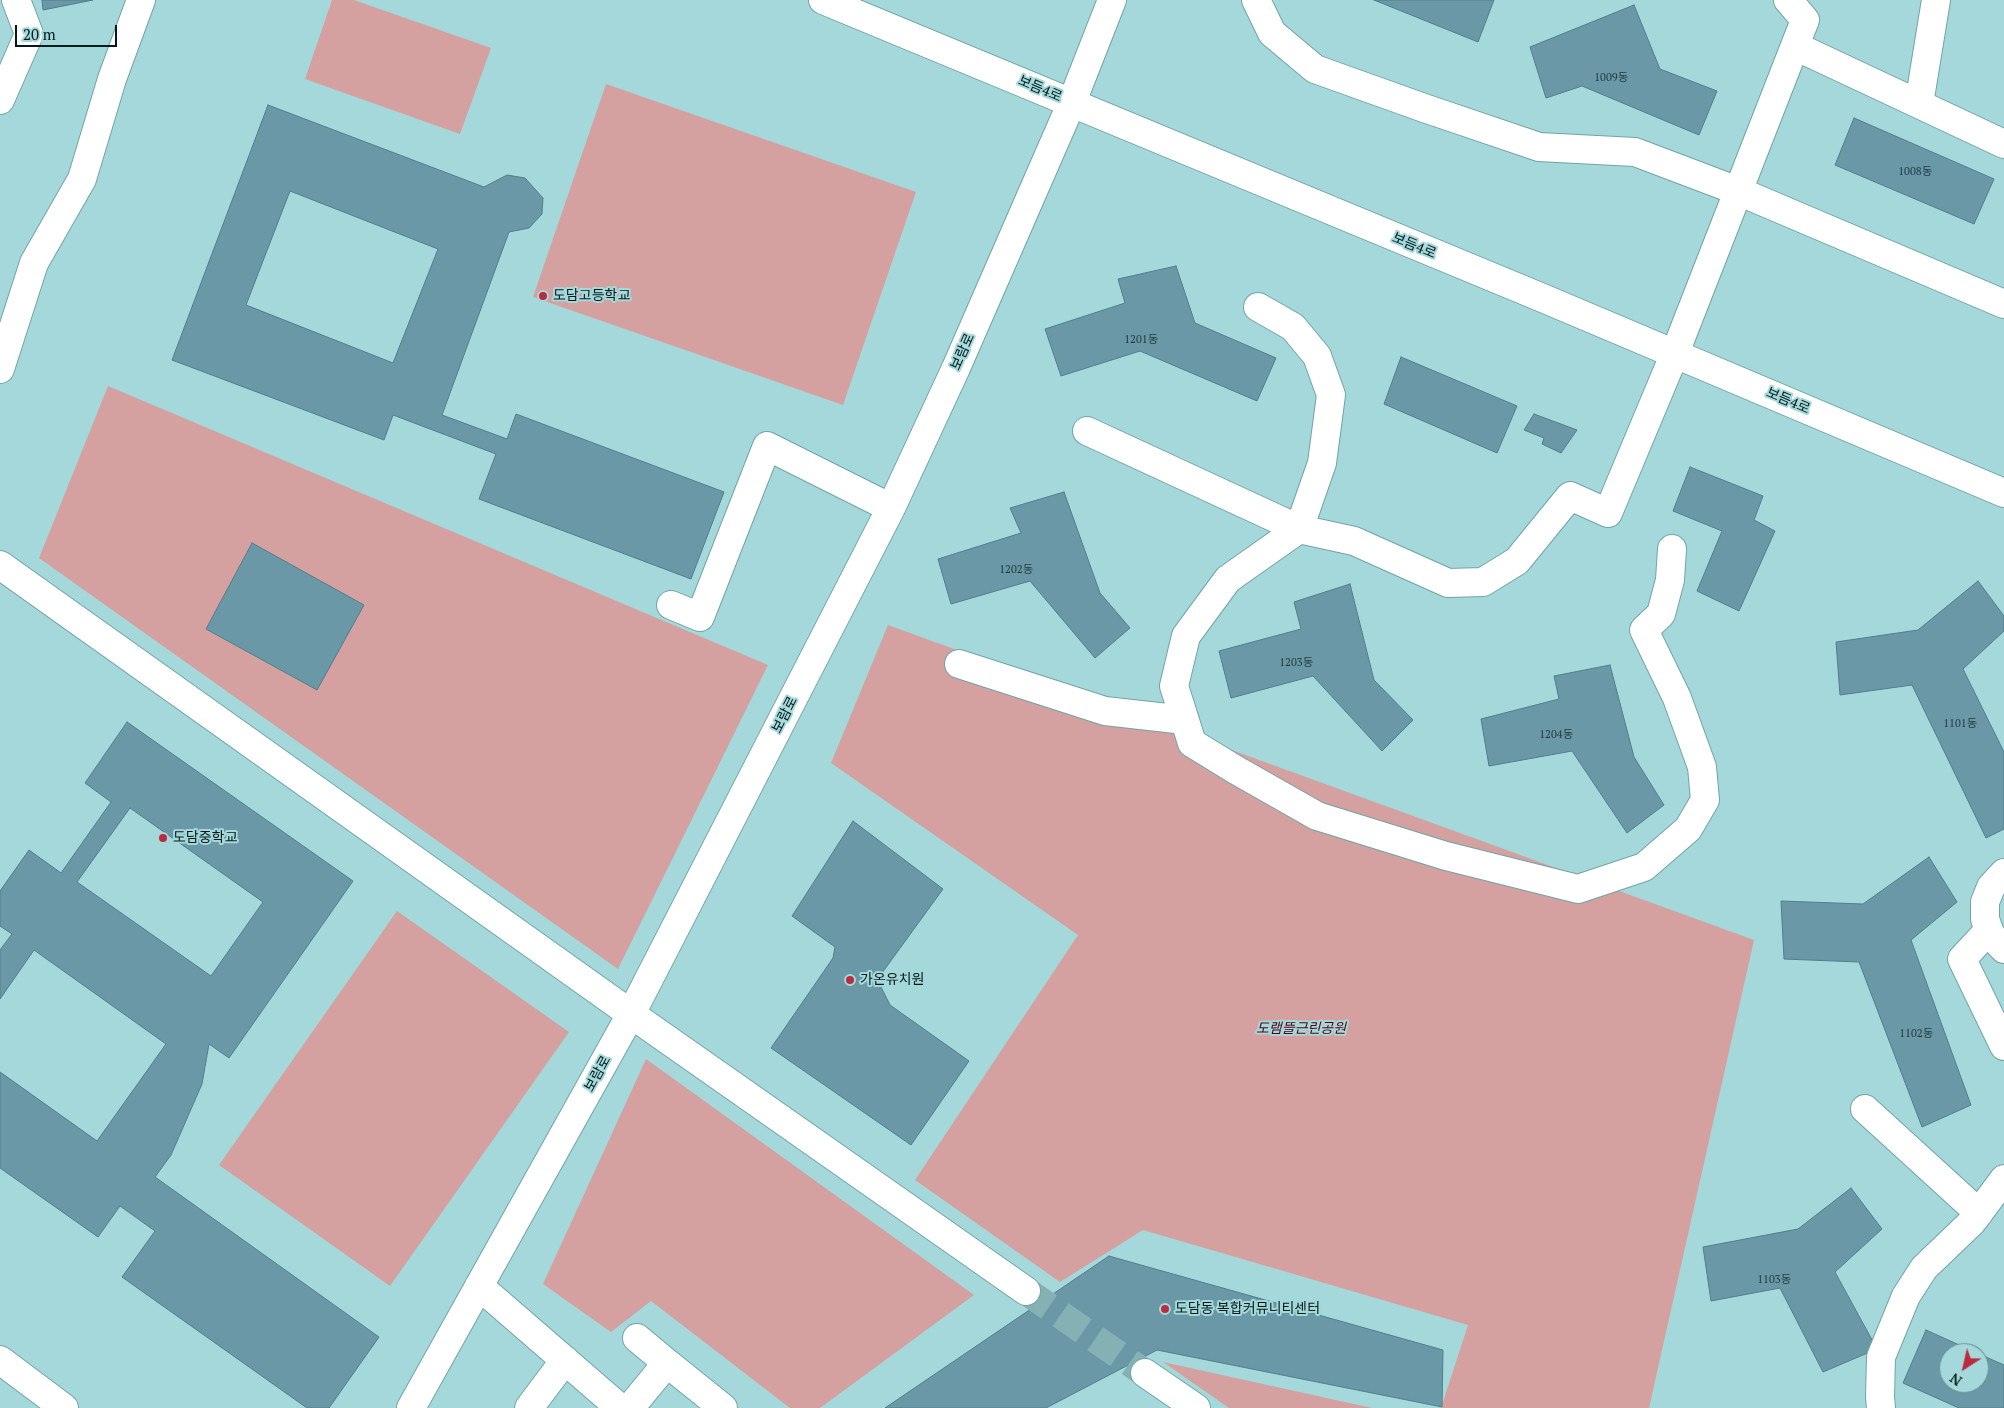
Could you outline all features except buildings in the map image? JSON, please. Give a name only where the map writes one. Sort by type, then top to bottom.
[{"type":"street","points":[[0,100],[30,34],[16,0]]},
{"type":"street","points":[[0,369],[34,263],[82,179],[112,79],[141,0]]},
{"type":"street","name":"보듬4로","points":[[823,0],[1072,102],[2004,493]]},
{"type":"street","name":"보람로","points":[[411,1408],[631,1014],[890,508],[956,368],[1072,102],[1112,0]]},
{"type":"street","points":[[1256,0],[1272,33],[1315,69],[1539,147],[1635,152],[1738,191],[2004,304]]},
{"type":"street","points":[[1087,431],[1299,529],[1354,541],[1448,583],[1483,582],[1517,562],[1570,496],[1608,513],[1675,354],[1805,20],[1788,0]]},
{"type":"street","points":[[1919,104],[1936,0]]},
{"type":"street","points":[[1795,46],[2004,144]]},
{"type":"street","points":[[1258,306],[1294,327],[1317,356],[1331,395],[1322,464],[1299,529],[1228,579],[1186,636],[1174,686],[1192,743],[1317,816],[1446,856],[1578,889],[1644,867],[1688,829],[1705,800],[1702,767],[1677,698],[1644,630],[1660,614],[1670,580],[1672,549]]},
{"type":"street","points":[[670,605],[700,617],[767,446],[890,508]]},
{"type":"street","points":[[0,566],[631,1014],[1026,1291]]},
{"type":"street","points":[[959,664],[1106,711],[1184,720]]},
{"type":"street","points":[[2004,873],[1991,887],[1985,902],[1985,919],[1996,939],[1962,959],[2004,1046]]},
{"type":"street","points":[[1865,1109],[1979,1213]]},
{"type":"street","points":[[1881,1408],[1881,1357],[1906,1296],[1924,1268],[1979,1213],[2004,1179]]},
{"type":"street","points":[[479,1286],[620,1408]]},
{"type":"street","points":[[637,1338],[723,1408]]},
{"type":"street","points":[[0,1360],[64,1408]]},
{"type":"street","points":[[529,1408],[565,1360]]},
{"type":"street","points":[[630,1408],[667,1363]]},
{"type":"street","points":[[1145,1373],[1196,1408]]},
{"type":"green space","points":[[332,0],[354,0],[491,48],[460,134],[305,79]]},
{"type":"green space","points":[[606,84],[916,192],[843,405],[533,297]]},
{"type":"green space","points":[[108,386],[768,665],[618,969],[39,558]]},
{"type":"green space","name":"도램뜰근린공원","points":[[888,625],[1754,940],[1649,1408],[1441,1408],[1468,1325],[1143,1230],[1060,1282],[915,1180],[1078,935],[831,763]]},
{"type":"green space","points":[[397,911],[569,1032],[390,1286],[219,1165]]},
{"type":"green space","points":[[646,1059],[974,1295],[820,1408],[790,1408],[651,1301],[611,1332],[543,1284]]},
{"type":"green space","points":[[1163,1362],[1372,1408],[1229,1408]]},
{"type":"tunnel","points":[[1026,1291],[1145,1373]]},
{"type":"place","name":"도담고등학교","points":[[543,296]]},
{"type":"place","name":"도담중학교","points":[[163,838]]},
{"type":"place","name":"가온유치원","points":[[850,980]]},
{"type":"place","name":"도담동 복합커뮤니티센터","points":[[1165,1309]]}]
